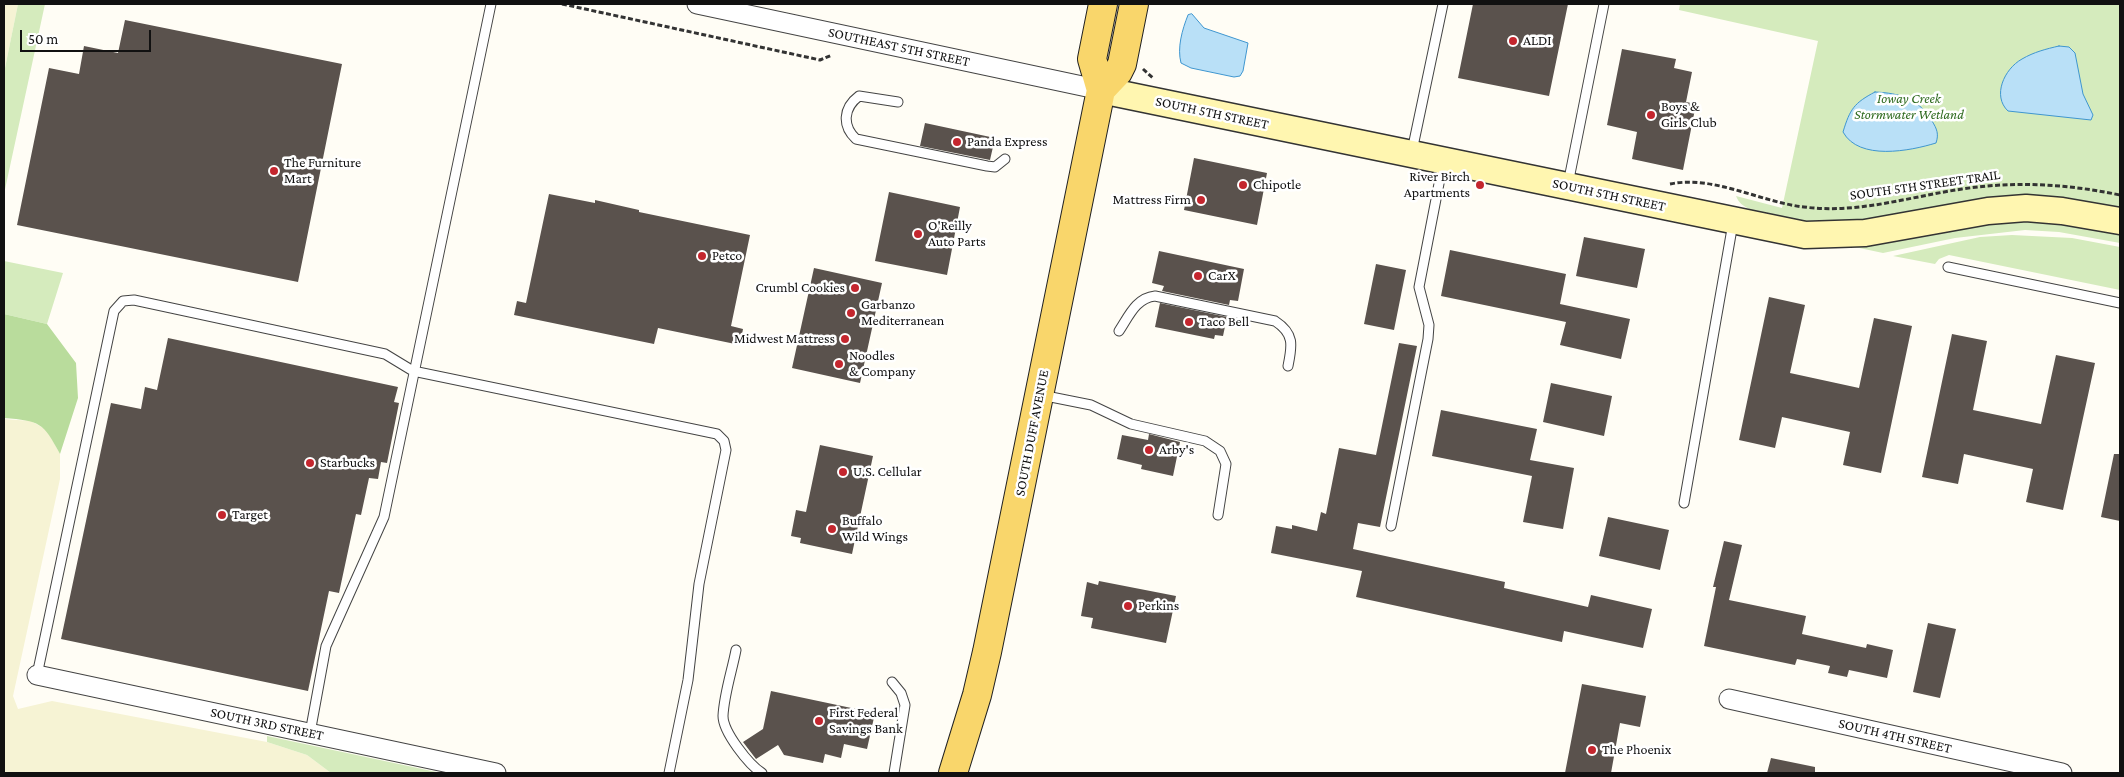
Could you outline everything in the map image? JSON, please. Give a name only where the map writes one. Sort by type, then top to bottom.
[{"type":"main road","name":"SOUTH DUFF AVENUE","points":[[953,773],[988,652],[1101,90],[1092,59],[1103,4]]},
{"type":"main road","points":[[1101,90],[1118,72],[1122,64],[1134,4]]},
{"type":"street","name":"SOUTHEAST 5TH STREET","points":[[697,4],[1101,90]]},
{"type":"street","name":"SOUTH 5TH STREET","points":[[1101,90],[1796,234],[1832,236],[1894,229],[1988,211],[2026,208],[2062,211],[2120,221]]},
{"type":"street","name":"SOUTH 3RD STREET","points":[[37,676],[496,773]]},
{"type":"street","name":"SOUTH 4TH STREET","points":[[1729,699],[2055,772]]},
{"type":"lane","points":[[310,733],[326,646],[384,517],[413,371],[492,4]]},
{"type":"lane","points":[[1411,154],[1443,4]]},
{"type":"lane","points":[[1568,187],[1604,4]]},
{"type":"lane","points":[[898,102],[859,96],[851,102],[848,108],[845,123],[848,132],[856,139],[987,166],[995,167],[1005,159]]},
{"type":"lane","points":[[1391,526],[1428,339],[1429,324],[1420,287],[1444,160]]},
{"type":"lane","points":[[1684,503],[1733,222]]},
{"type":"lane","points":[[1948,267],[2120,303]]},
{"type":"lane","points":[[1118,331],[1140,301],[1146,297],[1165,298],[1276,321],[1286,328],[1291,338],[1292,348],[1288,366]]},
{"type":"lane","points":[[37,676],[114,311],[123,301],[134,300],[385,354],[413,371],[717,434],[724,441],[726,450],[699,584],[688,680],[669,773]]},
{"type":"lane","points":[[1039,394],[1091,405],[1131,424],[1205,441],[1220,451],[1226,464],[1218,515]]},
{"type":"lane","points":[[736,650],[723,718],[733,740],[753,768],[762,773]]},
{"type":"lane","points":[[892,682],[901,693],[905,705],[894,773]]},
{"type":"path","points":[[562,4],[820,60],[832,55]]},
{"type":"path","name":"SOUTH 5TH STREET TRAIL","points":[[1664,185],[1693,182],[1785,204],[1835,209],[1883,205],[1961,189],[1996,185],[2066,186],[2120,195]]},
{"type":"shaded area","points":[[4,4],[18,4],[4,73]]},
{"type":"shaded area","points":[[4,419],[31,421],[47,430],[60,454],[60,479],[13,696],[18,709],[52,701],[267,742],[307,755],[331,773],[4,773]]},
{"type":"green space","points":[[18,4],[45,4],[4,194],[4,73]]},
{"type":"green space","name":"Ioway Creek Stormwater Wetland","points":[[1680,4],[2120,4],[2120,208],[2047,198],[2003,197],[1876,220],[1835,223],[1789,219],[1749,209],[1741,204],[1736,196],[1782,208],[1818,41],[1679,10]]},
{"type":"green space","points":[[2018,221],[2046,221],[2120,233],[2120,243],[2059,232],[2025,230],[1955,238],[1883,253],[1850,246],[1892,241],[1976,226]]},
{"type":"green space","points":[[2012,235],[2072,238],[2120,247],[2120,290],[1949,255],[1939,259],[1935,264],[1893,256],[1980,237]]},
{"type":"green space","points":[[4,261],[63,273],[47,324],[4,314]]},
{"type":"green space","points":[[4,314],[47,324],[76,363],[78,398],[60,454],[49,435],[39,425],[26,420],[4,418]]},
{"type":"green space","points":[[267,736],[441,773],[331,773],[307,755],[267,742]]},
{"type":"water","points":[[1192,14],[1204,28],[1248,43],[1243,71],[1240,76],[1234,77],[1191,68],[1181,63],[1180,45],[1182,33],[1188,15]]},
{"type":"water","points":[[2059,46],[2069,47],[2075,53],[2083,94],[2093,115],[2091,120],[2008,111],[2003,105],[2001,91],[2002,83],[2010,69],[2027,57]]},
{"type":"water","points":[[1875,92],[1901,96],[1921,107],[1934,124],[1937,134],[1936,143],[1913,149],[1886,151],[1861,147],[1851,141],[1843,132],[1848,118],[1857,103]]},
{"type":"building","name":"ALDI","points":[[1473,4],[1568,4],[1549,96],[1458,78]]},
{"type":"building","points":[[125,20],[342,64],[298,282],[17,225],[49,68],[79,74],[84,46],[118,53]]},
{"type":"building","name":"Boys & Girls Club","points":[[1622,49],[1676,59],[1674,68],[1692,72],[1686,102],[1696,104],[1683,170],[1632,159],[1637,132],[1607,125]]},
{"type":"building","name":"Panda Express","points":[[925,123],[995,138],[990,160],[920,146]]},
{"type":"building","points":[[1194,158],[1267,173],[1257,225],[1184,210]]},
{"type":"building","name":"O'Reilly Auto Parts","points":[[889,192],[960,207],[947,275],[875,261]]},
{"type":"building","points":[[549,194],[595,203],[595,200],[639,210],[639,212],[750,235],[731,326],[743,329],[740,345],[658,328],[654,344],[514,315],[517,301],[526,303]]},
{"type":"building","points":[[1584,237],[1645,249],[1637,288],[1576,276]]},
{"type":"building","points":[[1450,250],[1566,274],[1560,304],[1630,319],[1621,359],[1560,345],[1566,322],[1441,296]]},
{"type":"building","name":"CarX","points":[[1159,251],[1244,269],[1238,301],[1230,300],[1229,305],[1162,291],[1164,286],[1152,283]]},
{"type":"building","points":[[1376,264],[1406,270],[1394,330],[1364,324]]},
{"type":"building","points":[[814,268],[882,283],[860,383],[792,368]]},
{"type":"building","points":[[1769,297],[1805,305],[1790,373],[1859,388],[1874,318],[1912,326],[1881,473],[1843,465],[1850,432],[1782,417],[1775,448],[1739,440]]},
{"type":"building","name":"Taco Bell","points":[[1160,303],[1227,317],[1223,336],[1215,335],[1214,339],[1155,327]]},
{"type":"building","points":[[1952,334],[1987,341],[1973,410],[2041,424],[2056,355],[2095,363],[2063,510],[2026,502],[2033,469],[1964,454],[1958,484],[1922,477]]},
{"type":"building","name":"Target","points":[[168,338],[398,387],[394,402],[399,403],[387,463],[381,462],[378,479],[369,478],[361,515],[356,514],[339,593],[329,591],[308,691],[61,639],[111,403],[141,409],[145,387],[157,390]]},
{"type":"building","points":[[1399,343],[1417,346],[1380,527],[1358,523],[1353,549],[1505,582],[1504,588],[1588,607],[1591,595],[1652,609],[1643,648],[1564,631],[1562,642],[1356,597],[1362,571],[1271,553],[1276,526],[1292,529],[1292,525],[1317,531],[1321,512],[1326,514],[1339,448],[1376,455]]},
{"type":"building","points":[[1551,383],[1612,396],[1604,436],[1543,422]]},
{"type":"building","points":[[1441,410],[1537,429],[1530,460],[1574,468],[1563,529],[1523,522],[1532,476],[1432,456]]},
{"type":"building","name":"Arby's","points":[[1149,434],[1180,442],[1173,476],[1141,469],[1142,465],[1117,459],[1122,435],[1148,440]]},
{"type":"building","points":[[820,445],[873,456],[852,554],[800,543],[801,538],[791,536],[796,510],[806,512]]},
{"type":"building","points":[[2114,454],[2120,454],[2120,521],[2101,517]]},
{"type":"building","points":[[1608,517],[1669,530],[1660,570],[1599,556]]},
{"type":"building","points":[[1724,541],[1742,545],[1729,600],[1806,616],[1802,634],[1866,648],[1867,644],[1893,650],[1887,678],[1849,670],[1847,677],[1828,673],[1830,666],[1797,659],[1795,665],[1704,646],[1716,587],[1713,587]]},
{"type":"building","name":"Perkins","points":[[1099,581],[1176,596],[1166,643],[1091,628],[1093,618],[1081,616],[1087,582],[1098,585]]},
{"type":"building","points":[[1928,623],[1956,629],[1940,698],[1913,692]]},
{"type":"building","name":"The Phoenix","points":[[1582,684],[1646,696],[1640,727],[1620,723],[1611,773],[1565,773]]},
{"type":"building","name":"First Federal Savings Bank","points":[[771,691],[875,713],[867,749],[844,744],[841,758],[825,754],[823,763],[784,755],[778,745],[756,759],[743,742],[763,729]]},
{"type":"building","points":[[1771,758],[1815,767],[1815,773],[1767,773]]},
{"type":"place","name":"ALDI","points":[[1513,41]]},
{"type":"place","name":"Boys & Girls Club","points":[[1651,115]]},
{"type":"place","name":"Panda Express","points":[[957,142]]},
{"type":"place","name":"The Furniture Mart","points":[[274,171]]},
{"type":"place","name":"Chipotle","points":[[1243,185]]},
{"type":"place","name":"River Birch Apartments","points":[[1480,185]]},
{"type":"place","name":"Mattress Firm","points":[[1201,200]]},
{"type":"place","name":"O'Reilly Auto Parts","points":[[918,234]]},
{"type":"place","name":"Petco","points":[[702,256]]},
{"type":"place","name":"CarX","points":[[1198,276]]},
{"type":"place","name":"Crumbl Cookies","points":[[855,288]]},
{"type":"place","name":"Garbanzo Mediterranean","points":[[851,313]]},
{"type":"place","name":"Taco Bell","points":[[1189,322]]},
{"type":"place","name":"Midwest Mattress","points":[[845,339]]},
{"type":"place","name":"Noodles & Company","points":[[839,364]]},
{"type":"place","name":"Arby's","points":[[1149,450]]},
{"type":"place","name":"Starbucks","points":[[310,463]]},
{"type":"place","name":"U.S. Cellular","points":[[843,472]]},
{"type":"place","name":"Target","points":[[222,515]]},
{"type":"place","name":"Buffalo Wild Wings","points":[[832,529]]},
{"type":"place","name":"Perkins","points":[[1128,606]]},
{"type":"place","name":"First Federal Savings Bank","points":[[819,721]]},
{"type":"place","name":"The Phoenix","points":[[1592,750]]}]
